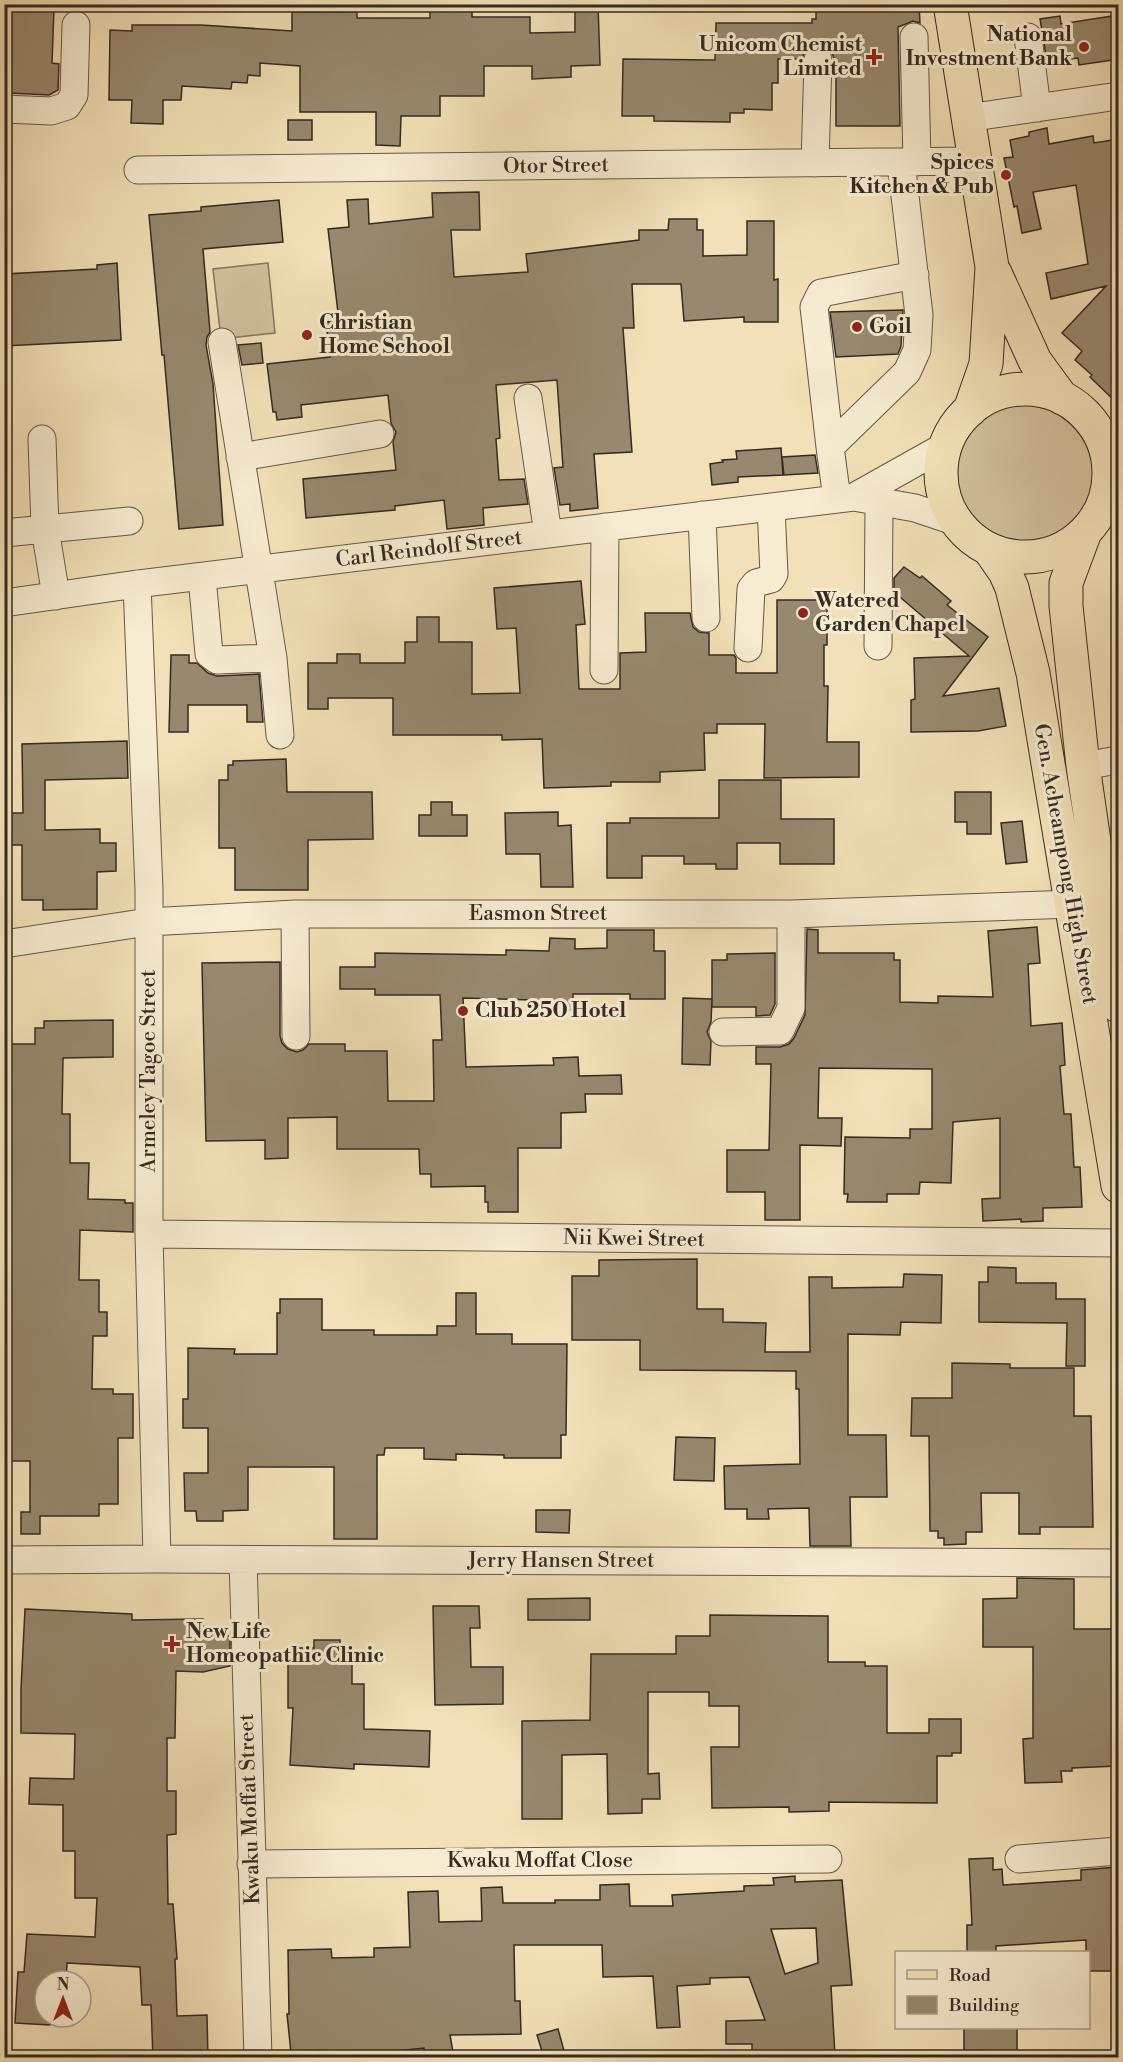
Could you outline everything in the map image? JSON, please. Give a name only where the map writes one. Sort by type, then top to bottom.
[{"type":"main road","points":[[950,4],[992,267],[986,364],[970,410]]},
{"type":"main road","points":[[992,267],[1035,361],[1073,405],[1100,435],[1108,460],[1108,486],[1101,515],[1064,548],[1039,556],[1013,556],[988,549],[967,535],[951,515],[942,490],[940,464],[947,438],[962,416],[983,400],[1008,390],[1035,390],[1073,405],[1119,425]]},
{"type":"main road","name":"Gen. Acheampong High Street","points":[[1101,515],[1066,583],[1066,606],[1083,766],[1119,1006]]},
{"type":"main road","name":"Gen. Acheampong High Street","points":[[988,549],[1005,572],[1012,588],[1033,673],[1119,1186]]},
{"type":"street","points":[[4,109],[51,111],[67,106],[74,95],[76,25]]},
{"type":"street","points":[[831,447],[907,372],[916,350],[919,334],[909,162],[914,37]]},
{"type":"street","points":[[1028,37],[1036,108]]},
{"type":"street","points":[[815,163],[818,60]]},
{"type":"street","points":[[967,118],[1119,96]]},
{"type":"street","name":"Otor Street","points":[[138,170],[975,161]]},
{"type":"street","points":[[878,646],[857,500],[831,447],[814,307],[821,293],[915,275]]},
{"type":"street","points":[[222,342],[273,658],[279,735]]},
{"type":"street","points":[[528,398],[548,534]]},
{"type":"street","points":[[240,457],[380,434]]},
{"type":"street","points":[[42,439],[45,529],[56,596]]},
{"type":"street","name":"Carl Reindolf Street","points":[[857,500],[945,446]]},
{"type":"street","name":"Carl Reindolf Street","points":[[4,603],[137,584],[771,507],[857,500],[915,508],[957,522]]},
{"type":"street","points":[[748,648],[751,589],[756,583],[771,579],[774,574],[771,507]]},
{"type":"street","points":[[702,515],[706,618]]},
{"type":"street","points":[[4,533],[129,521]]},
{"type":"street","points":[[604,670],[605,527]]},
{"type":"street","points":[[202,576],[210,654],[218,660],[273,658]]},
{"type":"street","name":"Armeley Tagoe Street","points":[[137,584],[149,890],[149,1234],[158,1559]]},
{"type":"street","points":[[1083,766],[1119,760]]},
{"type":"street","name":"Easmon Street","points":[[4,944],[148,922],[295,914],[791,914],[1073,904]]},
{"type":"street","points":[[295,914],[296,1036]]},
{"type":"street","points":[[723,1032],[780,1031],[791,1008],[791,914]]},
{"type":"street","name":"Nii Kwei Street","points":[[149,1234],[1119,1243]]},
{"type":"street","name":"Jerry Hansen Street","points":[[4,1560],[1119,1563]]},
{"type":"street","name":"Kwaku Moffat Street","points":[[243,1560],[258,2058]]},
{"type":"street","points":[[1019,1859],[1119,1851]]},
{"type":"street","name":"Kwaku Moffat Close","points":[[252,1864],[828,1859]]},
{"type":"shaded area","points":[[268,263],[275,333],[221,339],[213,269]]},
{"type":"shaded area","points":[[1022,405],[1049,410],[1072,426],[1088,449],[1093,476],[1088,503],[1072,526],[1049,542],[1022,547],[995,542],[972,526],[956,503],[951,476],[956,449],[972,426],[995,410]]},
{"type":"building","points":[[430,4],[472,4],[472,17],[530,17],[530,33],[575,32],[575,4],[598,4],[600,65],[571,66],[571,77],[532,79],[532,66],[484,66],[484,96],[440,96],[440,116],[401,116],[400,146],[376,145],[376,112],[300,112],[300,66],[260,63],[260,76],[248,75],[247,83],[232,82],[231,89],[182,86],[181,100],[163,100],[163,124],[131,123],[132,100],[109,100],[110,30],[132,31],[132,25],[201,25],[292,31],[292,12],[357,12],[357,18],[430,18]]},
{"type":"building","points":[[816,4],[919,4],[920,23],[913,21],[898,27],[900,126],[836,126],[836,59],[827,47],[818,44],[810,46],[802,59],[778,59],[778,83],[772,83],[772,110],[744,109],[744,113],[730,113],[730,122],[654,121],[654,116],[622,116],[623,59],[715,60],[716,23],[812,23],[812,19],[816,19]]},
{"type":"building","points":[[27,8],[54,9],[52,63],[59,64],[58,90],[49,95],[9,93],[11,45],[5,45],[4,10],[27,10]]},
{"type":"building","points":[[1119,15],[1119,59],[1079,65],[1078,58],[1047,62],[1040,19],[1060,16],[1061,24]]},
{"type":"building","points":[[288,120],[312,120],[312,140],[288,140]]},
{"type":"building","points":[[1047,128],[1049,144],[1093,136],[1094,143],[1119,139],[1119,405],[1075,360],[1082,351],[1062,333],[1106,286],[1051,299],[1046,273],[1088,264],[1076,185],[1033,192],[1041,229],[1022,233],[1017,206],[1014,207],[1004,158],[1013,157],[1010,140],[1029,136],[1029,132]]},
{"type":"building","points":[[479,192],[480,230],[451,230],[454,277],[528,272],[526,254],[639,240],[639,230],[668,230],[669,219],[697,219],[697,230],[703,230],[703,256],[747,255],[747,221],[774,221],[774,280],[778,279],[778,322],[744,322],[744,317],[684,321],[681,284],[632,284],[634,328],[623,328],[632,452],[594,454],[598,508],[570,511],[570,504],[560,505],[554,468],[563,467],[557,380],[496,385],[500,438],[496,439],[499,480],[524,479],[528,504],[483,508],[484,525],[447,529],[444,500],[395,506],[395,510],[306,518],[303,479],[396,470],[393,442],[396,432],[391,423],[388,395],[301,405],[302,417],[277,420],[276,412],[273,412],[267,364],[330,357],[326,322],[339,321],[328,229],[349,227],[347,200],[368,199],[369,224],[433,217],[432,193]]},
{"type":"building","points":[[279,200],[283,242],[203,249],[210,332],[206,345],[213,384],[223,525],[179,529],[149,215],[201,211],[201,207]]},
{"type":"building","points":[[117,263],[121,340],[4,346],[4,274],[97,269],[97,265]]},
{"type":"building","points":[[903,310],[901,346],[898,354],[836,357],[830,312]]},
{"type":"building","points":[[261,343],[263,363],[242,365],[238,345]]},
{"type":"building","points":[[781,448],[783,475],[738,477],[738,482],[712,485],[710,464],[737,459],[736,451]]},
{"type":"building","points":[[815,455],[818,473],[784,475],[782,457]]},
{"type":"building","points":[[904,567],[920,578],[922,576],[951,601],[947,605],[988,637],[943,696],[999,688],[1006,726],[978,731],[911,732],[911,700],[915,699],[914,658],[969,656],[894,592],[894,578]]},
{"type":"building","points":[[581,581],[585,624],[576,625],[579,689],[620,689],[620,653],[646,652],[645,613],[690,613],[693,627],[699,632],[709,633],[709,655],[734,655],[736,673],[777,673],[777,600],[827,600],[824,686],[828,686],[827,742],[859,742],[859,777],[764,778],[765,724],[717,724],[717,733],[704,733],[705,770],[660,772],[660,782],[611,782],[611,786],[544,788],[542,739],[502,740],[502,735],[393,735],[393,698],[328,698],[328,709],[308,709],[308,663],[337,663],[337,654],[360,654],[360,663],[405,663],[405,642],[417,642],[417,617],[439,617],[439,642],[472,642],[472,694],[520,693],[516,628],[497,629],[494,588]]},
{"type":"building","points":[[171,655],[189,655],[189,663],[197,663],[208,673],[217,676],[259,674],[263,722],[247,722],[247,705],[188,705],[188,732],[169,732]]},
{"type":"building","points":[[127,741],[128,778],[45,780],[45,830],[100,829],[100,843],[116,843],[116,871],[97,872],[97,909],[43,910],[43,900],[22,900],[22,845],[4,845],[4,813],[23,813],[22,744]]},
{"type":"building","points":[[286,759],[287,792],[372,792],[373,839],[308,840],[308,890],[235,890],[235,848],[219,848],[219,780],[228,780],[228,765],[233,765],[233,761]]},
{"type":"building","points":[[719,780],[781,780],[781,819],[834,819],[834,864],[780,864],[780,843],[737,843],[737,869],[716,869],[716,864],[684,864],[684,856],[642,856],[642,878],[607,878],[607,823],[630,823],[630,818],[719,818]]},
{"type":"building","points":[[955,792],[991,792],[991,834],[967,834],[967,822],[955,822]]},
{"type":"building","points":[[431,802],[452,802],[452,815],[467,815],[467,836],[419,836],[419,815],[431,815]]},
{"type":"building","points":[[558,812],[558,826],[571,825],[573,887],[541,887],[540,854],[506,854],[505,813]]},
{"type":"building","points":[[1022,821],[1027,862],[1006,864],[1001,823]]},
{"type":"building","points":[[1037,927],[1040,963],[1028,964],[1031,1026],[1062,1023],[1065,1065],[1060,1066],[1064,1114],[1071,1114],[1074,1167],[1080,1167],[1082,1207],[1043,1208],[1043,1221],[1021,1222],[1021,1219],[983,1221],[982,1199],[1000,1198],[1000,1118],[953,1122],[951,1183],[920,1182],[919,1194],[887,1194],[887,1202],[847,1202],[848,1194],[844,1194],[845,1137],[910,1138],[910,1129],[932,1129],[932,1069],[819,1068],[818,1118],[842,1118],[841,1146],[800,1145],[800,1220],[765,1220],[765,1192],[727,1192],[727,1150],[769,1150],[771,1064],[756,1064],[756,1047],[780,1047],[789,1044],[805,1015],[807,929],[818,930],[818,953],[894,953],[894,960],[900,960],[900,1002],[938,1003],[938,996],[993,997],[988,931]]},
{"type":"building","points":[[607,930],[654,930],[654,951],[665,951],[665,999],[630,999],[630,994],[573,994],[573,1010],[532,1009],[532,1000],[463,998],[466,1067],[554,1065],[553,1058],[578,1057],[579,1076],[621,1075],[622,1094],[585,1094],[586,1112],[561,1113],[561,1148],[518,1148],[518,1212],[488,1212],[488,1202],[485,1202],[485,1186],[431,1187],[431,1174],[420,1174],[419,1149],[337,1149],[337,1117],[288,1118],[288,1158],[265,1159],[265,1140],[206,1141],[202,963],[280,962],[280,1036],[282,1043],[288,1049],[297,1052],[309,1044],[345,1044],[345,1051],[387,1051],[388,1101],[434,1101],[433,1040],[442,1040],[440,995],[375,995],[375,989],[340,989],[340,967],[375,967],[375,953],[506,955],[506,950],[549,951],[550,938],[575,939],[575,949],[607,948]]},
{"type":"building","points":[[775,953],[775,1004],[770,1015],[756,1016],[756,1007],[712,1007],[712,960],[727,960],[727,954]]},
{"type":"building","points":[[683,998],[712,999],[711,1022],[707,1032],[711,1041],[710,1065],[682,1064]]},
{"type":"building","points":[[113,1020],[113,1057],[63,1058],[62,1114],[70,1114],[70,1163],[89,1163],[88,1199],[125,1200],[125,1203],[133,1203],[133,1232],[80,1230],[79,1280],[99,1280],[99,1312],[107,1312],[107,1336],[93,1336],[92,1389],[113,1389],[113,1394],[133,1394],[133,1438],[118,1438],[118,1504],[99,1504],[99,1516],[40,1516],[40,1534],[21,1534],[21,1512],[30,1512],[30,1461],[4,1461],[4,1044],[35,1044],[35,1028],[44,1028],[44,1021]]},
{"type":"building","points":[[697,1259],[697,1309],[723,1309],[723,1322],[766,1323],[765,1352],[810,1352],[809,1277],[832,1277],[832,1288],[903,1287],[904,1274],[942,1275],[941,1323],[901,1322],[900,1335],[848,1334],[848,1435],[886,1435],[887,1497],[850,1497],[851,1546],[810,1546],[809,1508],[768,1509],[769,1519],[747,1519],[747,1509],[725,1509],[724,1466],[800,1464],[799,1389],[796,1389],[796,1371],[640,1370],[640,1340],[572,1340],[572,1276],[599,1276],[599,1260]]},
{"type":"building","points":[[988,1267],[1016,1268],[1016,1283],[1056,1283],[1056,1299],[1085,1299],[1085,1366],[1066,1366],[1067,1323],[979,1322],[979,1282],[988,1282]]},
{"type":"building","points":[[456,1293],[476,1293],[476,1334],[512,1334],[512,1344],[567,1344],[566,1435],[561,1435],[561,1458],[504,1458],[504,1455],[456,1454],[456,1460],[424,1459],[424,1448],[385,1448],[384,1455],[377,1455],[377,1539],[334,1539],[334,1467],[248,1467],[248,1510],[223,1511],[223,1521],[197,1521],[196,1511],[185,1511],[184,1473],[208,1473],[208,1428],[183,1428],[183,1399],[188,1399],[188,1348],[235,1349],[234,1354],[277,1354],[277,1313],[280,1313],[280,1299],[322,1299],[322,1330],[374,1330],[374,1335],[437,1335],[437,1326],[456,1326]]},
{"type":"building","points":[[952,1363],[1010,1364],[1010,1368],[1074,1368],[1074,1416],[1091,1416],[1093,1527],[1040,1527],[1040,1534],[1019,1534],[1019,1493],[981,1493],[982,1532],[966,1532],[966,1544],[944,1545],[944,1538],[938,1538],[938,1531],[930,1531],[929,1436],[911,1436],[912,1398],[952,1398]]},
{"type":"building","points":[[676,1437],[715,1438],[714,1481],[674,1480]]},
{"type":"building","points":[[536,1510],[570,1510],[569,1533],[536,1532]]},
{"type":"building","points":[[1017,1578],[1074,1579],[1074,1629],[1113,1629],[1117,1766],[1072,1768],[1072,1771],[1061,1771],[1062,1782],[1025,1783],[1023,1739],[1033,1738],[1033,1647],[983,1647],[983,1599],[1017,1598]]},
{"type":"building","points":[[590,1598],[590,1620],[528,1620],[528,1599]]},
{"type":"building","points":[[433,1606],[479,1606],[480,1628],[470,1628],[471,1667],[503,1667],[503,1704],[435,1705]]},
{"type":"building","points":[[25,1609],[132,1614],[132,1620],[203,1619],[204,1636],[230,1636],[230,1666],[203,1672],[176,1671],[175,1738],[167,1738],[167,1791],[176,1791],[176,1834],[167,1835],[168,1904],[173,1904],[177,1959],[175,1959],[177,2016],[207,2015],[208,2058],[153,2058],[151,2005],[142,2005],[140,1967],[67,1963],[67,1969],[33,1969],[33,2024],[15,2023],[18,1972],[24,1972],[27,1934],[95,1937],[97,1898],[75,1898],[75,1851],[63,1851],[63,1805],[29,1804],[30,1778],[74,1779],[75,1734],[21,1733]]},
{"type":"building","points":[[710,1615],[828,1616],[828,1662],[865,1662],[865,1666],[887,1666],[887,1733],[929,1733],[929,1719],[961,1719],[961,1753],[952,1753],[952,1756],[937,1756],[937,1803],[829,1802],[829,1811],[789,1812],[789,1807],[712,1808],[711,1747],[739,1747],[739,1706],[709,1706],[709,1692],[648,1692],[648,1774],[659,1773],[660,1799],[642,1799],[642,1813],[608,1814],[607,1754],[562,1755],[562,1819],[522,1819],[522,1721],[590,1720],[591,1654],[676,1654],[676,1636],[710,1636]]},
{"type":"building","points":[[314,1640],[340,1640],[340,1648],[352,1648],[352,1684],[364,1684],[364,1729],[430,1731],[429,1767],[354,1764],[354,1769],[290,1765],[293,1708],[288,1708],[288,1648],[314,1648]]},
{"type":"building","points":[[993,1858],[993,1870],[1002,1869],[1003,1885],[1081,1880],[1081,1870],[1117,1867],[1119,1911],[1112,1911],[1111,1971],[1090,1971],[1090,1951],[1086,1951],[1086,1940],[996,1946],[996,1951],[967,1951],[967,1925],[972,1925],[969,1859]]},
{"type":"building","points":[[795,1876],[795,1882],[842,1880],[852,1985],[831,1986],[835,2056],[752,2058],[752,2044],[726,2044],[726,2021],[765,2020],[749,1977],[710,1978],[710,1984],[677,1986],[680,2027],[657,2028],[653,1976],[603,1977],[602,1945],[514,1945],[515,2001],[520,2001],[521,2034],[450,2035],[454,2058],[425,2058],[424,2048],[368,2054],[368,2051],[321,2055],[320,2050],[291,2053],[287,2014],[289,2014],[288,1950],[331,1949],[332,1958],[374,1957],[374,1948],[410,1947],[408,1892],[438,1891],[439,1922],[482,1921],[481,1888],[502,1887],[503,1903],[555,1903],[555,1900],[600,1900],[600,1885],[629,1884],[630,1906],[673,1906],[672,1895],[744,1891],[744,1886],[774,1885],[773,1878]],"holes":[[[816,1928],[818,1963],[785,1974],[771,1929]]]},
{"type":"building","points":[[558,2029],[566,2058],[544,2058],[537,2035]]},
{"type":"building","points":[[964,2029],[1017,2029],[1017,2058],[964,2058]]},
{"type":"place","name":"National Investment Bank","points":[[1084,47]]},
{"type":"place","name":"Unicom Chemist Limited","points":[[874,57]]},
{"type":"place","name":"Spices Kitchen & Pub","points":[[1006,175]]},
{"type":"place","name":"Goil","points":[[857,327]]},
{"type":"place","name":"Christian Home School","points":[[307,335]]},
{"type":"place","name":"Watered Garden Chapel","points":[[803,613]]},
{"type":"place","name":"Club 250 Hotel","points":[[463,1011]]},
{"type":"place","name":"New Life Homeopathic Clinic","points":[[172,1644]]}]
